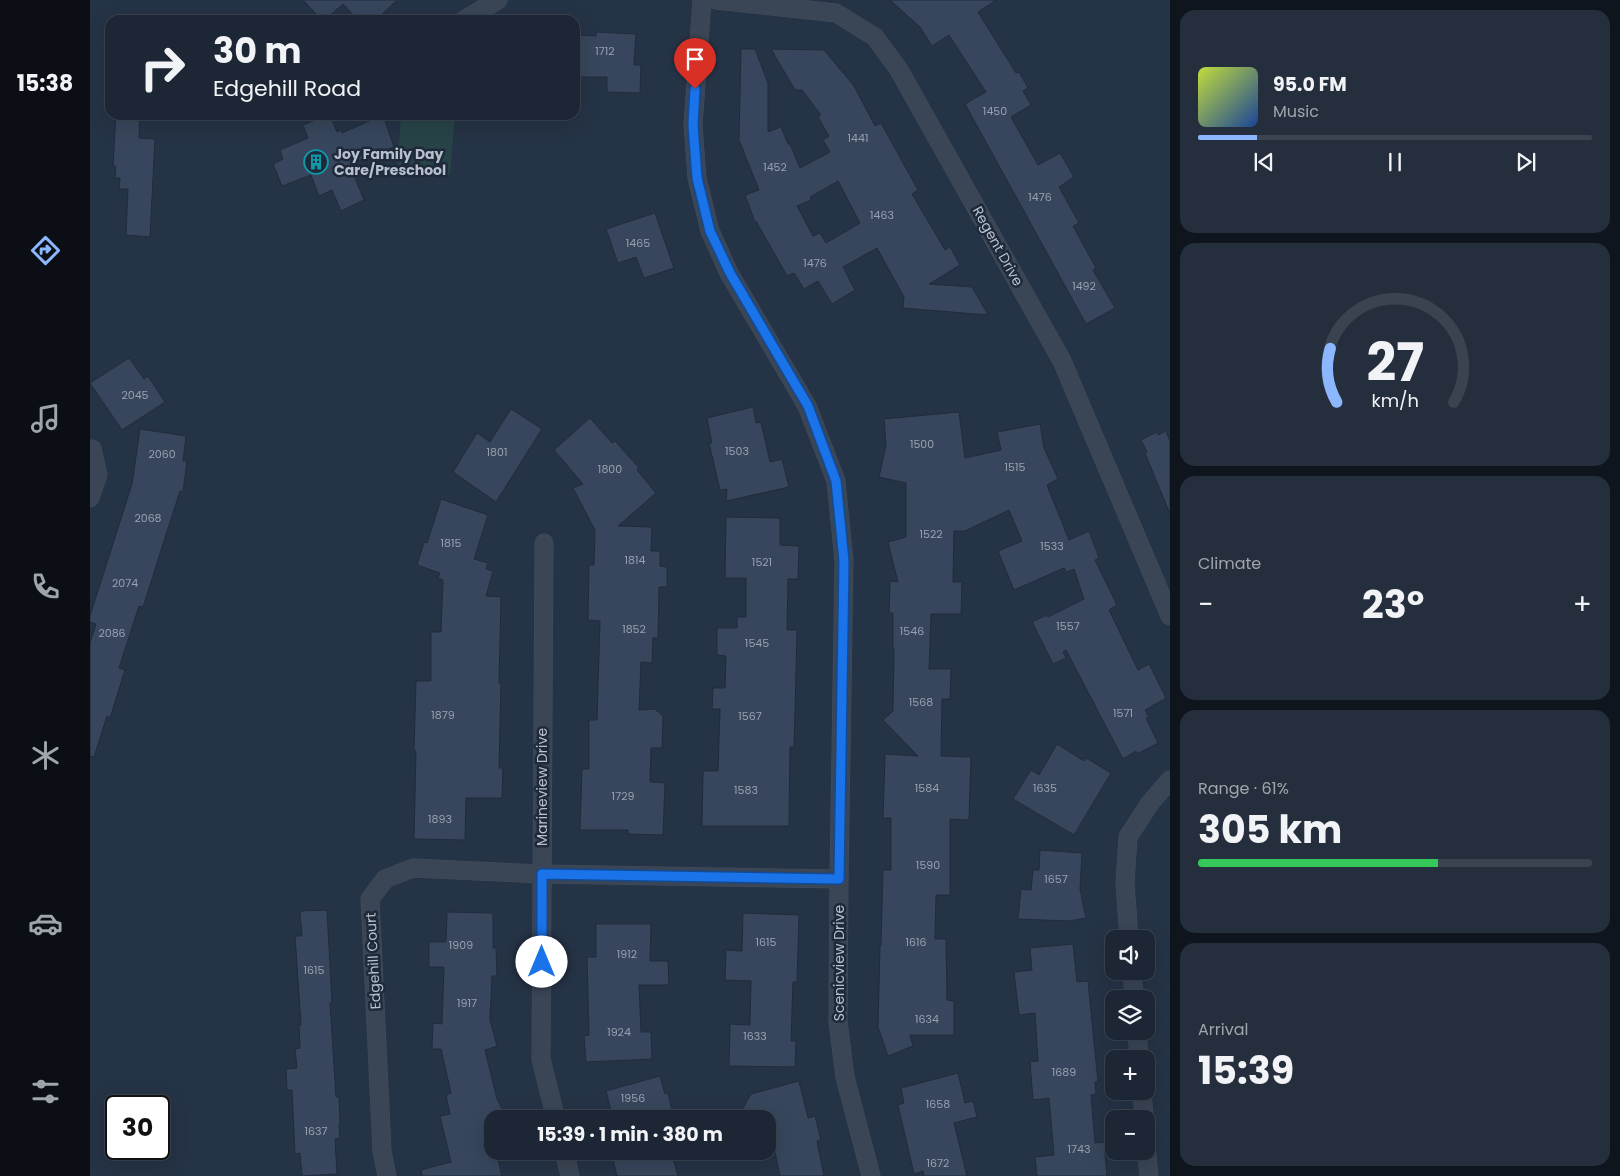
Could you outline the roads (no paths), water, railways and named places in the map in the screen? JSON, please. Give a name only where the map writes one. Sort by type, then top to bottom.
[{"type":"street","points":[[472,15],[498,0]]},
{"type":"street","name":"Scenicview Drive","points":[[702,0],[693,125],[697,178],[710,231],[730,273],[808,406],[836,481],[844,561],[838,1022],[846,1077],[871,1176]]},
{"type":"street","name":"Regent Drive","points":[[716,0],[836,13],[875,37],[899,70],[1062,361],[1170,616]]},
{"type":"street","points":[[90,498],[98,475],[91,449]]},
{"type":"street","name":"Marineview Drive","points":[[544,543],[541,1059],[554,1110]]},
{"type":"street","points":[[1129,930],[1125,883],[1128,837],[1150,803],[1170,780]]},
{"type":"street","name":"Edgehill Court","points":[[387,1176],[382,1151],[370,899],[385,879],[413,868],[542,874],[839,879]]},
{"type":"street","points":[[566,1160],[570,1176]]},
{"type":"street","points":[[1147,1160],[1149,1176]]},
{"type":"place","name":"Joy Family Day Care/Preschool","points":[[316,162]]}]
